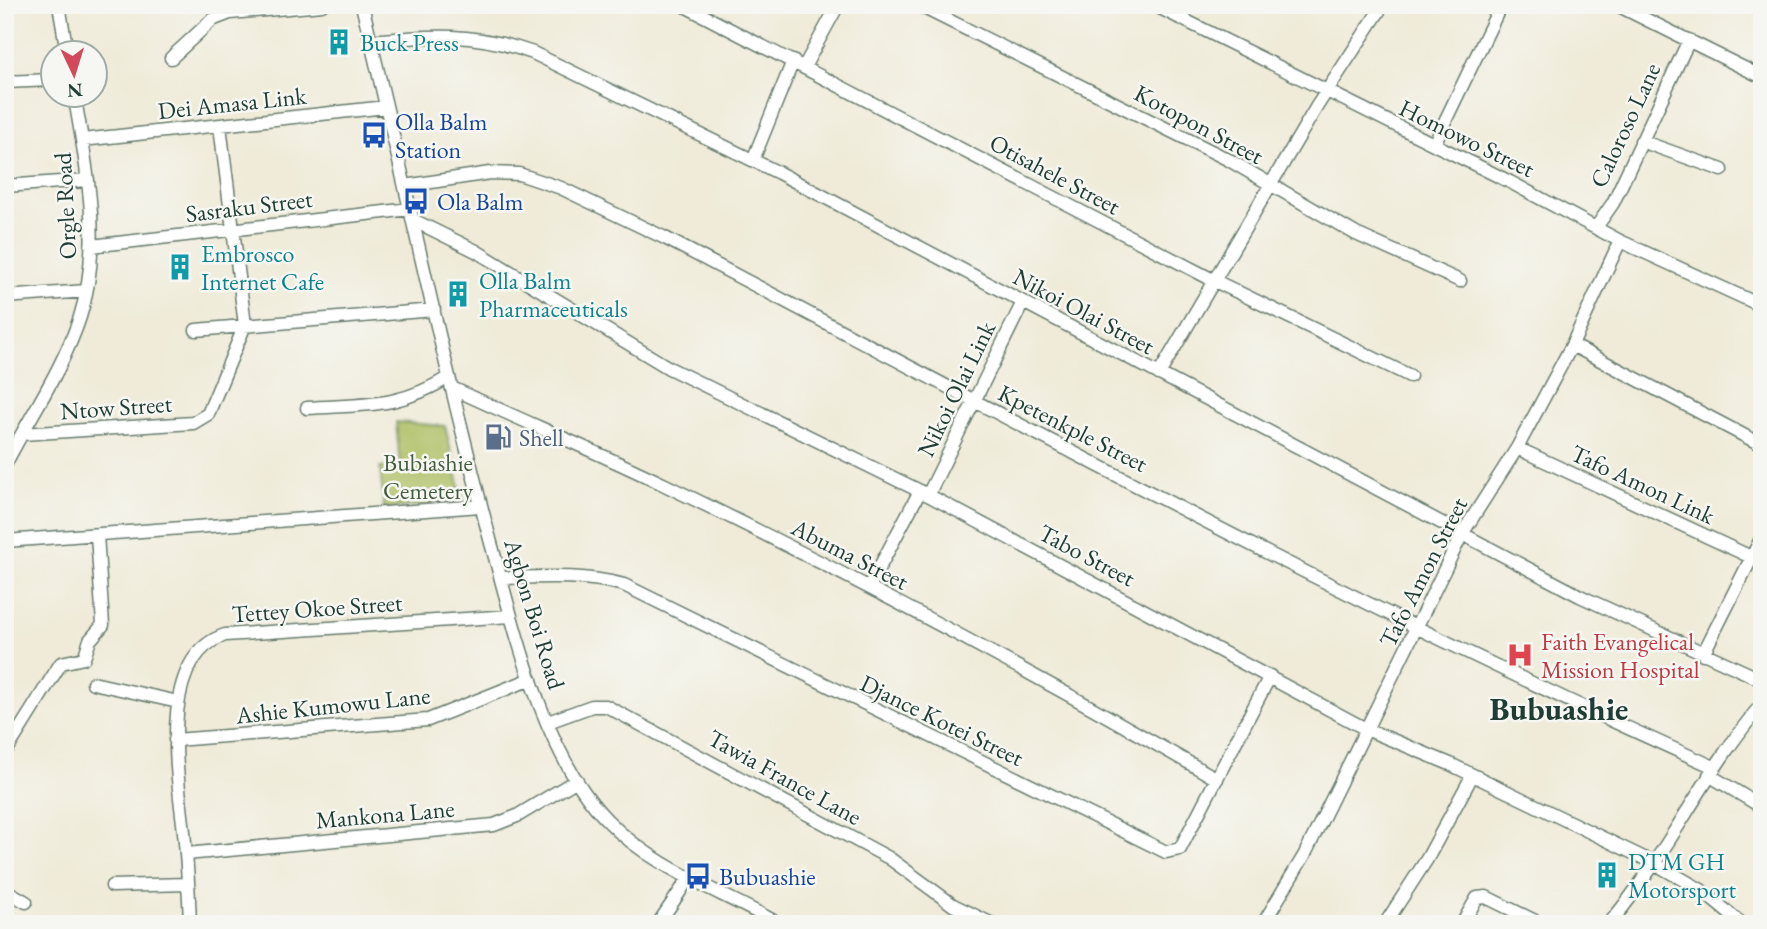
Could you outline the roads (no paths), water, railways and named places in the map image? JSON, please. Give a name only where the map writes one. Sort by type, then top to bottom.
[{"type":"street","points":[[59,5],[65,38]]},
{"type":"street","points":[[171,58],[212,20],[230,13],[323,5]]},
{"type":"street","name":"Agbon Boi Road","points":[[362,5],[481,506],[511,616],[548,722],[577,780],[619,832],[670,869],[779,924]]},
{"type":"street","name":"Otisahele Street","points":[[683,5],[1213,280],[1410,376]]},
{"type":"street","points":[[752,160],[799,64],[838,5]]},
{"type":"street","name":"Kotopon Street","points":[[918,5],[1229,160],[1269,186],[1356,234],[1460,281]]},
{"type":"street","name":"Homowo Street","points":[[1154,5],[1597,226],[1620,241],[1762,306]]},
{"type":"street","points":[[1434,144],[1502,5]]},
{"type":"street","points":[[1617,5],[1762,78]]},
{"type":"street","points":[[1159,374],[1269,186],[1379,7]]},
{"type":"street","name":"Nikoi Olai Street","points":[[371,41],[436,35],[500,41],[533,53],[752,160],[1462,534],[1703,654],[1762,680]]},
{"type":"street","name":"Caloroso Lane","points":[[1597,226],[1613,203],[1689,40]]},
{"type":"street","points":[[5,82],[38,81]]},
{"type":"street","name":"Dei Amasa Link","points":[[82,140],[386,107]]},
{"type":"street","name":"Orgle Road","points":[[5,464],[58,369],[79,318],[86,291],[92,246],[88,180],[76,108]]},
{"type":"street","name":"Ntow Street","points":[[22,434],[193,423],[208,414],[245,325],[220,126]]},
{"type":"street","points":[[1641,141],[1722,170]]},
{"type":"street","name":"Kpetenkple Street","points":[[405,186],[503,172],[547,183],[665,238],[972,401],[1416,629],[1712,771],[1762,807]]},
{"type":"street","points":[[5,186],[88,180]]},
{"type":"street","name":"Sasraku Street","points":[[92,246],[411,211]]},
{"type":"street","name":"Tabo Street","points":[[411,211],[669,368],[924,493],[1366,729],[1472,776],[1654,863],[1701,890],[1742,924]]},
{"type":"street","name":"Tafo Amon Street","points":[[1263,924],[1305,854],[1462,534],[1517,448],[1572,345],[1620,241]]},
{"type":"street","points":[[5,297],[86,291]]},
{"type":"street","name":"Nikoi Olai Link","points":[[869,587],[924,493],[1023,303]]},
{"type":"street","points":[[197,330],[434,310]]},
{"type":"street","points":[[1572,345],[1762,445]]},
{"type":"street","points":[[307,408],[395,402],[450,383]]},
{"type":"street","name":"Abuma Street","points":[[450,383],[663,484],[869,587],[1068,693],[1217,779]]},
{"type":"street","name":"Tafo Amon Link","points":[[1517,448],[1751,557]]},
{"type":"street","points":[[5,541],[481,506]]},
{"type":"street","points":[[5,753],[61,663],[84,658],[90,640],[103,625],[97,535]]},
{"type":"street","points":[[1703,654],[1762,537]]},
{"type":"street","name":"Djance Kotei Street","points":[[501,578],[568,576],[600,579],[624,585],[1161,851],[1180,849],[1270,676]]},
{"type":"street","name":"Tettey Okoe Street","points":[[190,924],[175,740],[178,702],[199,650],[211,640],[225,635],[511,616]]},
{"type":"street","name":"Ashie Kumowu Lane","points":[[175,740],[428,720],[531,679]]},
{"type":"street","points":[[93,683],[178,702]]},
{"type":"street","points":[[1609,924],[1633,896],[1712,771],[1762,704]]},
{"type":"street","name":"Tawia France Lane","points":[[548,722],[592,706],[606,706],[890,858],[953,905],[992,924]]},
{"type":"street","points":[[1385,924],[1433,849],[1472,776]]},
{"type":"street","name":"Mankona Lane","points":[[186,855],[494,825],[517,816],[577,780]]},
{"type":"street","points":[[658,924],[689,878]]},
{"type":"street","points":[[111,886],[188,884]]},
{"type":"street","points":[[5,890],[26,902]]},
{"type":"street","points":[[1462,924],[1477,898],[1486,897],[1541,924]]},
{"type":"place","name":"Buck Press","points":[[339,42]]},
{"type":"place","name":"Olla Balm Station","points":[[374,135]]},
{"type":"place","name":"Ola Balm","points":[[416,201]]},
{"type":"place","name":"Embrosco Internet Cafe","points":[[180,267]]},
{"type":"place","name":"Olla Balm Pharmaceuticals","points":[[458,294]]},
{"type":"place","name":"Shell","points":[[498,437]]},
{"type":"place","name":"Faith Evangelical Mission Hospital","points":[[1520,655]]},
{"type":"place","name":"DTM GH Motorsport","points":[[1607,875]]},
{"type":"place","name":"Bubuashie","points":[[698,876]]},
{"type":"district","name":"Bubuashie","points":[[1559,709]]},
{"type":"park label","name":"Bubiashie Cemetery","points":[[428,476]]}]
